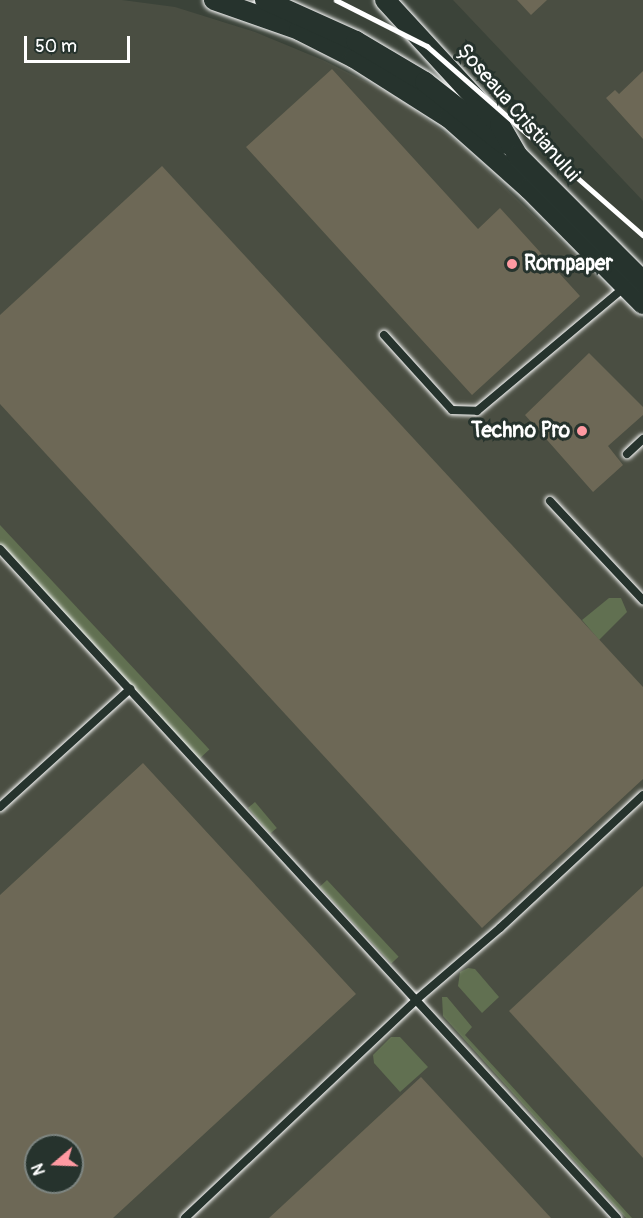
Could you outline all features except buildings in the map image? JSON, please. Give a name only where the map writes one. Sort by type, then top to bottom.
[{"type":"main road","name":"Șoseaua Cristianului","points":[[214,0],[299,30],[401,85],[449,118],[635,284]]},
{"type":"main road","points":[[265,0],[346,35],[425,82],[518,156]]},
{"type":"main road","name":"Șoseaua Cristianului","points":[[385,0],[500,124],[518,156],[635,284],[643,304]]},
{"type":"lane","points":[[384,335],[452,410],[477,411],[635,284]]},
{"type":"lane","points":[[627,454],[643,439]]},
{"type":"lane","points":[[550,501],[643,600]]},
{"type":"lane","points":[[0,549],[617,1218]]},
{"type":"lane","points":[[0,807],[130,689]]},
{"type":"lane","points":[[185,1218],[416,1000],[500,928],[643,795]]},
{"type":"shaded area","points":[[0,0],[122,0],[175,7],[255,32],[325,61],[397,97],[461,145],[643,320],[643,1218],[0,1218]]},
{"type":"shaded area","points":[[453,0],[643,0],[643,201]]},
{"type":"green space","points":[[0,525],[209,750],[195,763],[0,554]]},
{"type":"green space","points":[[609,598],[621,598],[627,612],[599,640],[582,620]]},
{"type":"green space","points":[[255,802],[277,828],[270,834],[248,808]]},
{"type":"green space","points":[[327,880],[399,957],[391,964],[320,887]]},
{"type":"green space","points":[[468,968],[475,969],[499,997],[482,1013],[458,986],[460,972]]},
{"type":"green space","points":[[442,997],[447,997],[472,1027],[465,1035],[632,1218],[626,1218],[443,1016]]},
{"type":"green space","points":[[391,1037],[400,1037],[428,1067],[400,1092],[374,1063],[373,1055]]},
{"type":"railway","points":[[336,0],[427,46],[643,235]]},
{"type":"place","name":"Rompaper","points":[[512,264]]},
{"type":"place","name":"Techno Pro","points":[[582,431]]}]
